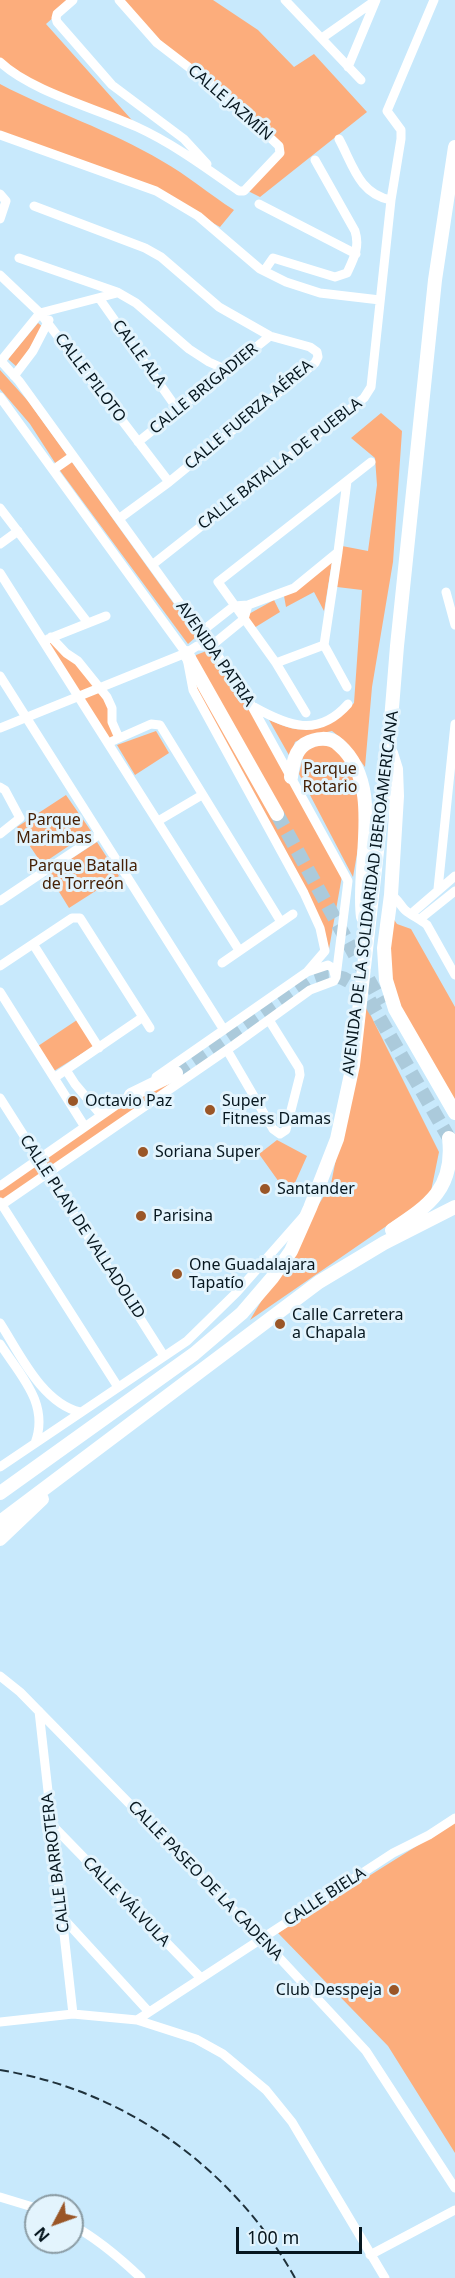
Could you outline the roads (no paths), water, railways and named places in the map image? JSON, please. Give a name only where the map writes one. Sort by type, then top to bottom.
[{"type":"highway","name":"AVENIDA DE LA SOLIDARIDAD IBEROAMERICANA","points":[[0,1493],[194,1354],[227,1327],[255,1299],[291,1251],[337,1139],[352,1065],[389,745],[435,280],[455,147]]},
{"type":"highway","points":[[192,650],[278,814]]},
{"type":"highway","points":[[291,777],[297,753],[303,746],[319,739],[336,742],[345,750],[355,767],[364,791],[367,828],[361,901],[366,940]]},
{"type":"highway","points":[[389,745],[396,770],[397,796],[391,895],[384,960],[386,980],[391,999],[455,1113]]},
{"type":"highway","points":[[358,1008],[387,921]]},
{"type":"highway","points":[[130,1095],[176,1073]]},
{"type":"highway","points":[[0,1522],[319,1282],[424,1209],[445,1185],[452,1154],[449,1138]]},
{"type":"highway","points":[[350,1262],[455,1207]]},
{"type":"highway","points":[[0,1539],[70,1470]]},
{"type":"street","name":"CALLE JAZMÍN","points":[[74,0],[57,14],[57,22],[112,85],[184,139],[221,179]]},
{"type":"street","name":"CALLE JAZMÍN","points":[[0,62],[30,83],[139,128],[181,152],[239,191],[244,191],[280,153],[281,148],[221,92],[157,43],[119,0]]},
{"type":"street","points":[[285,0],[361,80]]},
{"type":"street","points":[[322,38],[376,0]]},
{"type":"street","points":[[348,67],[376,0]]},
{"type":"street","name":"CALLE BATALLA DE PUEBLA","points":[[152,565],[364,398],[371,387],[401,130],[387,111],[434,0]]},
{"type":"street","points":[[0,135],[156,191],[198,216],[246,260],[264,271],[320,293],[380,300]]},
{"type":"street","points":[[339,139],[369,192],[391,201]]},
{"type":"street","points":[[264,271],[273,258],[326,275],[341,276],[347,273],[356,254],[358,241],[354,231],[315,160]]},
{"type":"street","points":[[0,194],[6,201],[0,219]]},
{"type":"street","points":[[259,204],[356,254]]},
{"type":"street","name":"CALLE FUERZA AÉREA","points":[[34,206],[145,248],[161,257],[219,307],[270,336],[310,347],[317,352],[318,357],[315,363],[169,482],[120,518]]},
{"type":"street","points":[[19,258],[117,292],[136,303],[189,349],[227,370]]},
{"type":"street","name":"CALLE PILOTO","points":[[3,277],[46,312],[48,322],[169,482]]},
{"type":"street","points":[[0,361],[46,312],[117,292]]},
{"type":"street","name":"CALLE ALA","points":[[99,298],[178,410]]},
{"type":"street","points":[[14,376],[33,351],[48,322]]},
{"type":"street","name":"CALLE BRIGADIER","points":[[138,442],[270,336]]},
{"type":"street","name":"AVENIDA PATRIA","points":[[0,361],[14,376],[120,518],[244,692],[348,881],[341,945],[334,981]]},
{"type":"street","name":"AVENIDA PATRIA","points":[[0,397],[53,470],[192,650],[193,690],[304,893],[320,928],[325,951],[307,972]]},
{"type":"street","points":[[53,470],[73,456]]},
{"type":"street","points":[[306,713],[276,663],[218,582],[371,462]]},
{"type":"street","points":[[347,481],[339,552],[324,645],[347,687]]},
{"type":"street","points":[[0,508],[88,623]]},
{"type":"street","points":[[0,544],[18,531]]},
{"type":"street","points":[[192,650],[201,632],[234,606],[248,605],[294,588],[339,552]]},
{"type":"street","points":[[0,573],[47,640],[78,696],[239,950]]},
{"type":"street","points":[[446,592],[455,625]]},
{"type":"street","points":[[0,728],[192,650],[211,646],[244,619],[248,605]]},
{"type":"street","points":[[47,640],[106,616]]},
{"type":"street","points":[[47,640],[78,661],[107,697],[112,708],[111,722],[118,738]]},
{"type":"street","points":[[276,663],[324,645]]},
{"type":"street","points":[[0,676],[224,1030]]},
{"type":"street","points":[[252,706],[273,718],[294,726],[306,726],[322,724],[333,718],[348,704]]},
{"type":"street","points":[[108,743],[157,723],[162,728],[281,922]]},
{"type":"street","points":[[438,889],[455,724]]},
{"type":"street","points":[[0,834],[20,818],[5,790],[1,787]]},
{"type":"street","points":[[158,821],[202,795]]},
{"type":"street","points":[[0,901],[100,834]]},
{"type":"street","points":[[416,916],[438,889],[455,876]]},
{"type":"street","points":[[416,916],[455,891]]},
{"type":"street","points":[[391,895],[396,897],[406,911],[427,925],[455,975]]},
{"type":"street","points":[[222,963],[293,914]]},
{"type":"street","points":[[0,966],[72,918],[77,917],[82,921],[150,1028]]},
{"type":"street","points":[[33,944],[99,1048]]},
{"type":"street","points":[[0,1185],[307,972],[328,965],[335,971],[334,981],[310,990],[227,1050],[0,1204],[118,1387]]},
{"type":"street","points":[[0,992],[85,1127]]},
{"type":"street","points":[[54,1078],[143,1017]]},
{"type":"street","points":[[227,1050],[273,1129],[280,1134],[283,1133],[286,1130],[300,1075],[299,1068],[269,1020]]},
{"type":"street","points":[[66,1070],[101,1115]]},
{"type":"street","name":"CALLE PLAN DE VALLADOLID","points":[[0,1098],[164,1356]]},
{"type":"street","points":[[1,1465],[187,1341],[237,1292],[310,1208]]},
{"type":"street","points":[[0,1323],[50,1396],[67,1408],[80,1412]]},
{"type":"street","points":[[0,1344],[39,1406],[40,1428],[35,1443]]},
{"type":"street","name":"CALLE PASEO DE LA CADENA","points":[[0,1676],[39,1711],[261,1938],[366,2051],[455,2188]]},
{"type":"street","name":"CALLE BARROTERA","points":[[39,1711],[73,2014]]},
{"type":"street","name":"CALLE BIELA","points":[[137,2020],[393,1853],[429,1835],[455,1818]]},
{"type":"street","name":"CALLE VÁLVULA","points":[[51,1825],[201,1978]]},
{"type":"street","points":[[62,1917],[149,2012]]},
{"type":"street","points":[[0,2022],[73,2014],[137,2020],[196,2039],[223,2054],[266,2090],[292,2122],[385,2278]]},
{"type":"street","points":[[0,2197],[24,2204]]},
{"type":"street","points":[[370,2255],[455,2210]]},
{"type":"street","points":[[84,2232],[111,2250],[141,2278]]},
{"type":"tunnel","points":[[277,814],[382,1004]]},
{"type":"tunnel","points":[[176,1073],[310,981],[334,976],[347,980],[367,996],[449,1138]]},
{"type":"railway","points":[[0,2070],[46,2080],[90,2095],[132,2116],[171,2140],[207,2169],[240,2202],[270,2238],[295,2278]]},
{"type":"place","name":"Octavio Paz","points":[[73,1101]]},
{"type":"place","name":"Super Fitness Damas","points":[[210,1110]]},
{"type":"place","name":"Soriana Super","points":[[143,1152]]},
{"type":"place","name":"Santander","points":[[265,1189]]},
{"type":"place","name":"Parisina","points":[[141,1216]]},
{"type":"place","name":"One Guadalajara Tapatío","points":[[177,1274]]},
{"type":"place","name":"Calle Carretera a Chapala","points":[[280,1324]]},
{"type":"place","name":"Club Desspeja","points":[[394,1990]]},
{"type":"park label","name":"Parque Rotario","points":[[330,778]]},
{"type":"park label","name":"Parque Marimbas","points":[[54,829]]},
{"type":"park label","name":"Parque Batalla de Torreón","points":[[83,875]]}]
